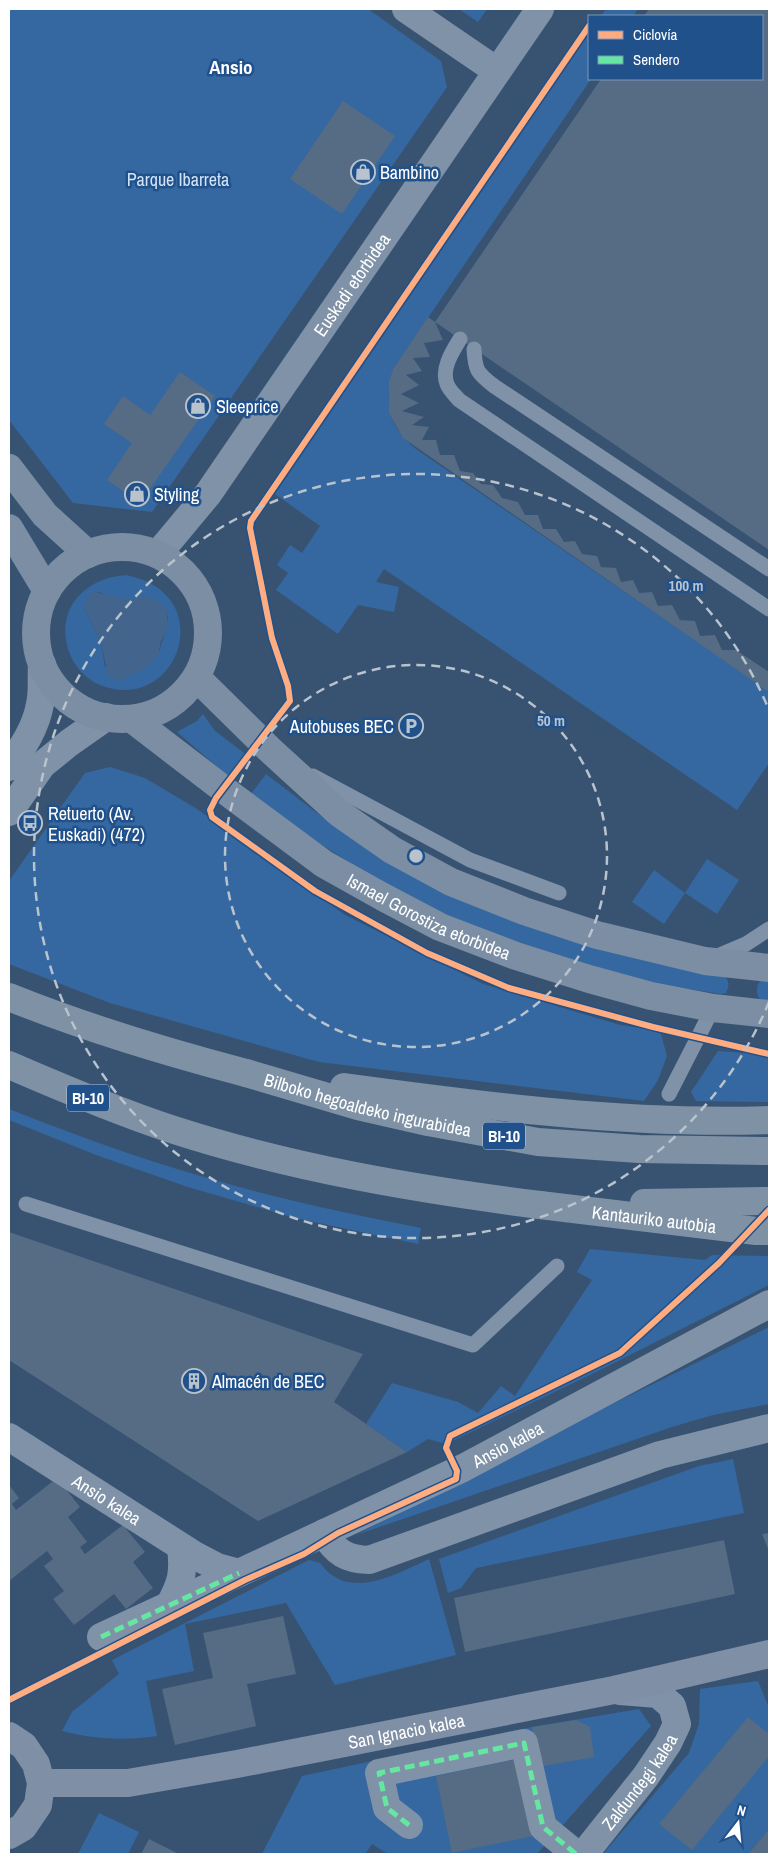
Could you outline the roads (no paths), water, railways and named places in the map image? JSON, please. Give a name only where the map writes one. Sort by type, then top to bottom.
[{"type":"highway","name":"Bilboko hegoaldeko ingurabidea","points":[[9,998],[179,1056],[246,1073],[358,1106],[428,1122],[538,1142],[639,1149],[769,1151]]},
{"type":"highway","name":"BI-10","points":[[9,1065],[73,1092],[169,1128],[244,1151],[396,1185],[540,1205]]},
{"type":"highway","points":[[246,1073],[470,1104],[579,1115],[664,1120],[769,1120]]},
{"type":"highway","points":[[540,1205],[769,1201]]},
{"type":"highway","name":"Kantauriko autobia","points":[[540,1205],[769,1231]]},
{"type":"main road","points":[[9,468],[45,515],[88,554]]},
{"type":"main road","points":[[9,528],[47,591]]},
{"type":"main road","points":[[105,548],[141,548],[158,554],[174,563],[195,585],[205,607],[209,625],[209,644],[196,678],[184,693],[169,706],[151,714],[119,718],[82,710],[68,700],[49,678],[42,664],[38,650],[37,620],[47,591],[64,569],[88,554],[105,548]]},
{"type":"main road","points":[[196,678],[269,749],[339,813],[392,850],[451,882],[524,911],[597,935],[705,961],[769,968]]},
{"type":"main road","name":"Ismael Gorostiza etorbidea","points":[[119,718],[231,795],[324,864],[440,926],[516,956],[651,996],[713,1008],[769,1014]]},
{"type":"main road","name":"San Ignacio kalea","points":[[41,1783],[128,1782],[237,1764],[614,1690],[769,1657]]},
{"type":"main road","points":[[9,1736],[24,1746],[36,1764],[41,1783],[38,1805],[23,1827],[9,1835]]},
{"type":"street","points":[[406,9],[497,71]]},
{"type":"street","name":"Euskadi etorbidea","points":[[158,554],[208,494],[540,9]]},
{"type":"street","points":[[9,767],[24,746],[41,703],[42,664]]},
{"type":"street","points":[[9,812],[42,765],[69,743],[119,718]]},
{"type":"street","name":"Ansio kalea","points":[[9,1438],[181,1547],[217,1566],[239,1573],[463,1468],[769,1304]]},
{"type":"street","points":[[324,1533],[331,1546],[344,1555],[355,1560],[369,1560],[660,1455],[769,1428]]},
{"type":"street","points":[[169,1606],[178,1589],[184,1569],[181,1547]]},
{"type":"street","points":[[101,1637],[239,1573]]},
{"type":"street","name":"Zaldundegi kalea","points":[[584,1854],[646,1776],[668,1743],[677,1724],[672,1706],[658,1694],[614,1690]]},
{"type":"street","points":[[409,1825],[387,1808],[380,1773],[524,1743],[543,1827],[576,1854]]},
{"type":"lane","points":[[460,339],[449,357],[446,370],[447,384],[459,400],[769,609]]},
{"type":"lane","points":[[474,349],[475,365],[479,375],[769,569]]},
{"type":"lane","points":[[269,749],[325,784],[470,860],[559,893]]},
{"type":"lane","points":[[705,961],[746,944],[769,929]]},
{"type":"lane","points":[[669,1094],[713,1008]]},
{"type":"lane","points":[[26,1204],[473,1345],[557,1266]]},
{"type":"place","name":"Bambino","points":[[363,172]]},
{"type":"place","name":"Sleeprice","points":[[198,406]]},
{"type":"place","name":"Styling","points":[[137,494]]},
{"type":"place","name":"Autobuses BEC","points":[[411,726]]},
{"type":"place","name":"Retuerto (Av. Euskadi) (472)","points":[[30,823]]},
{"type":"place","name":"Almacén de BEC","points":[[194,1381]]},
{"type":"district","name":"Ansio","points":[[231,67]]},
{"type":"park label","name":"Parque Ibarreta","points":[[178,179]]}]
